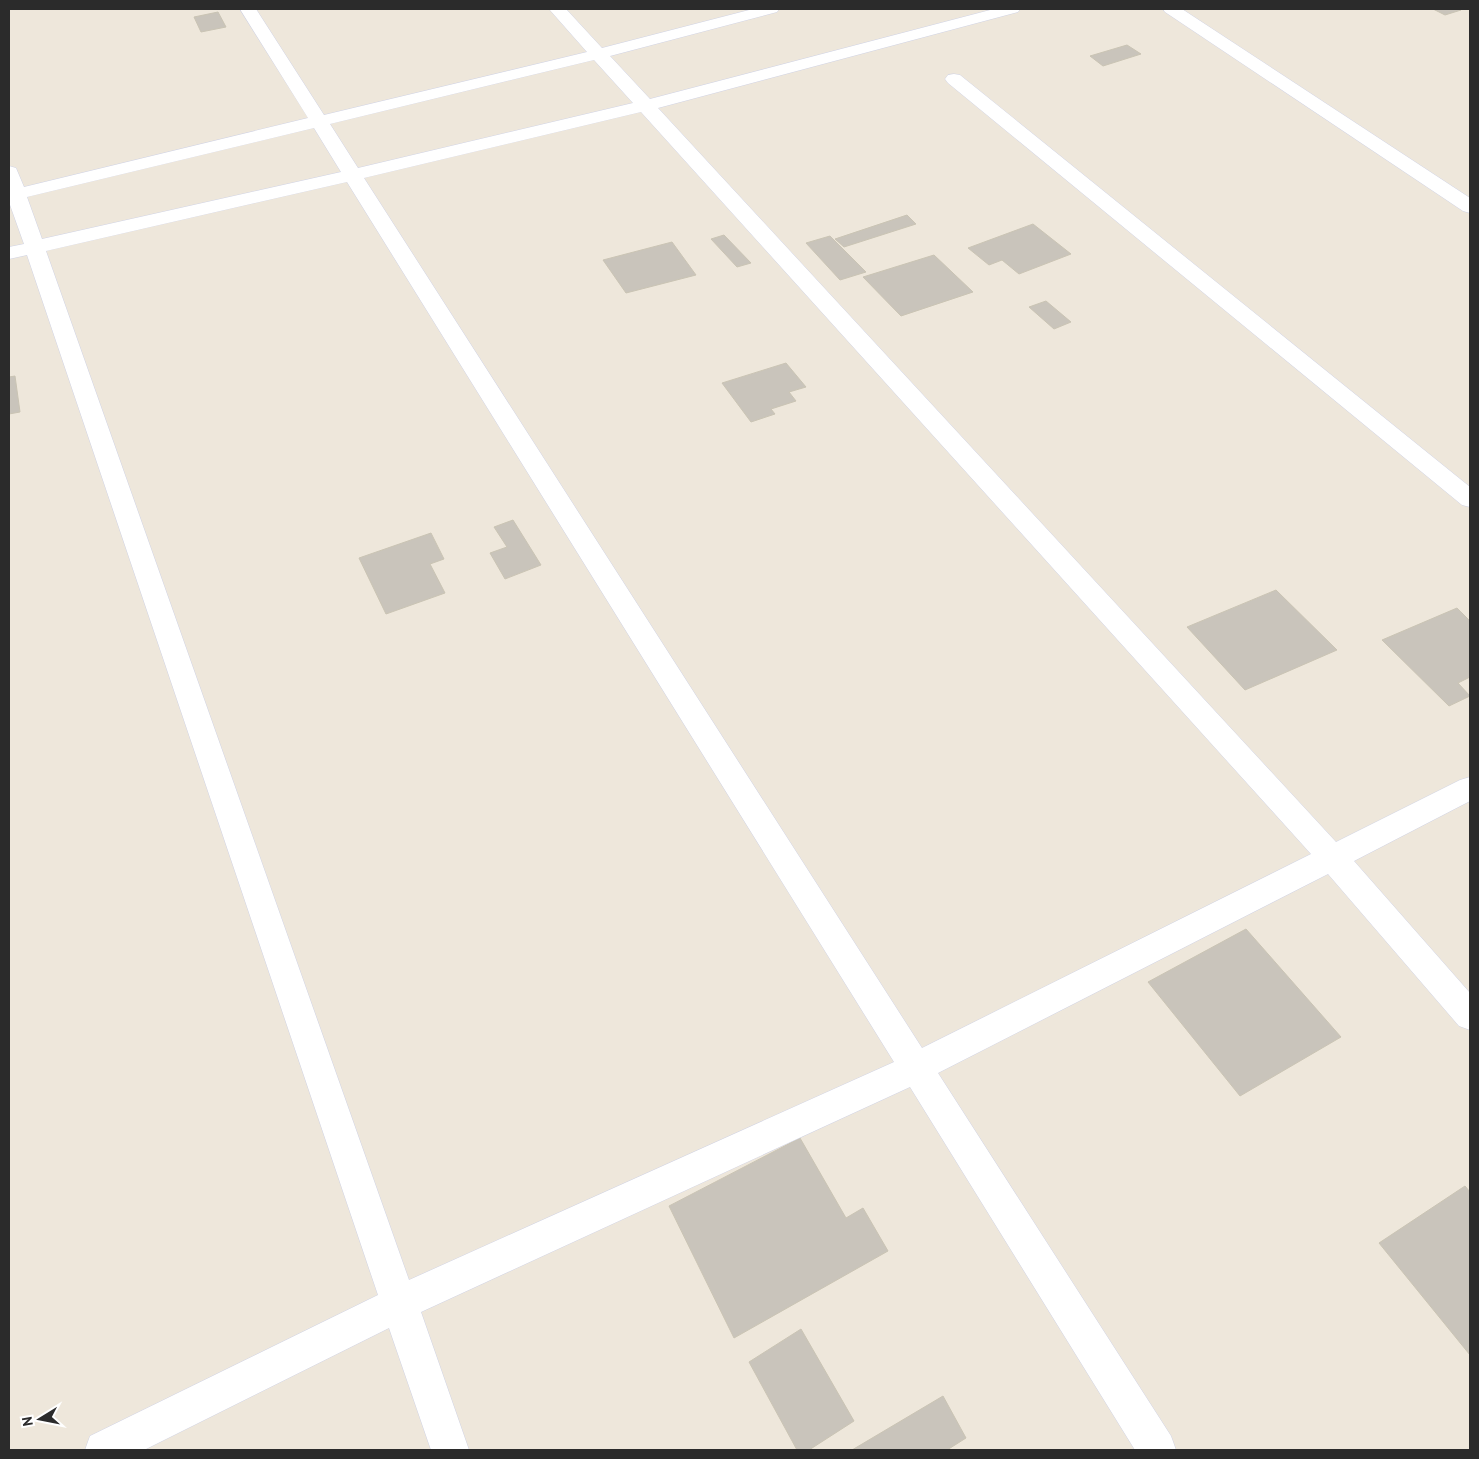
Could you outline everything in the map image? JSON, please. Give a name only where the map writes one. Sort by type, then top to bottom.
[{"type":"street","points":[[248,9],[1157,1450]]},
{"type":"street","points":[[557,9],[1332,857],[1470,1016]]},
{"type":"street","points":[[450,1450],[400,1303],[22,250],[11,187],[318,120],[598,54],[771,9]]},
{"type":"street","points":[[22,250],[645,106],[1012,9]]},
{"type":"street","points":[[1171,9],[1470,207]]},
{"type":"street","points":[[954,79],[1470,499]]},
{"type":"street","points":[[104,1450],[400,1303],[916,1068],[1470,788]]},
{"type":"building","points":[[1433,9],[1458,9],[1461,10],[1445,15]]},
{"type":"building","points":[[218,12],[226,27],[201,32],[194,17]]},
{"type":"building","points":[[1127,45],[1141,54],[1103,66],[1090,56]]},
{"type":"building","points":[[907,215],[916,224],[844,247],[835,239]]},
{"type":"building","points":[[1033,224],[1071,254],[1019,274],[1002,260],[989,265],[968,248]]},
{"type":"building","points":[[724,235],[751,263],[737,267],[711,239]]},
{"type":"building","points":[[830,236],[866,272],[840,280],[806,243]]},
{"type":"building","points":[[672,242],[696,275],[626,293],[603,260]]},
{"type":"building","points":[[934,255],[973,292],[901,316],[863,277]]},
{"type":"building","points":[[1046,301],[1071,322],[1054,329],[1029,307]]},
{"type":"building","points":[[786,363],[806,387],[789,392],[796,401],[771,409],[775,414],[751,422],[722,383]]},
{"type":"building","points":[[15,376],[20,412],[9,414],[9,377]]},
{"type":"building","points":[[513,520],[541,565],[505,579],[490,553],[507,547],[494,527]]},
{"type":"building","points":[[431,533],[444,559],[430,564],[445,593],[386,614],[359,558]]},
{"type":"building","points":[[1276,590],[1337,650],[1245,690],[1187,627]]},
{"type":"building","points":[[1457,608],[1470,621],[1470,677],[1458,683],[1470,696],[1449,706],[1382,640]]},
{"type":"building","points":[[1246,929],[1341,1037],[1240,1096],[1148,982]]},
{"type":"building","points":[[800,1138],[846,1218],[863,1208],[888,1251],[734,1338],[669,1206]]},
{"type":"building","points":[[1465,1186],[1470,1192],[1470,1355],[1379,1243]]},
{"type":"building","points":[[801,1329],[854,1421],[809,1450],[797,1450],[749,1362]]},
{"type":"building","points":[[943,1396],[966,1438],[947,1450],[852,1450]]}]
